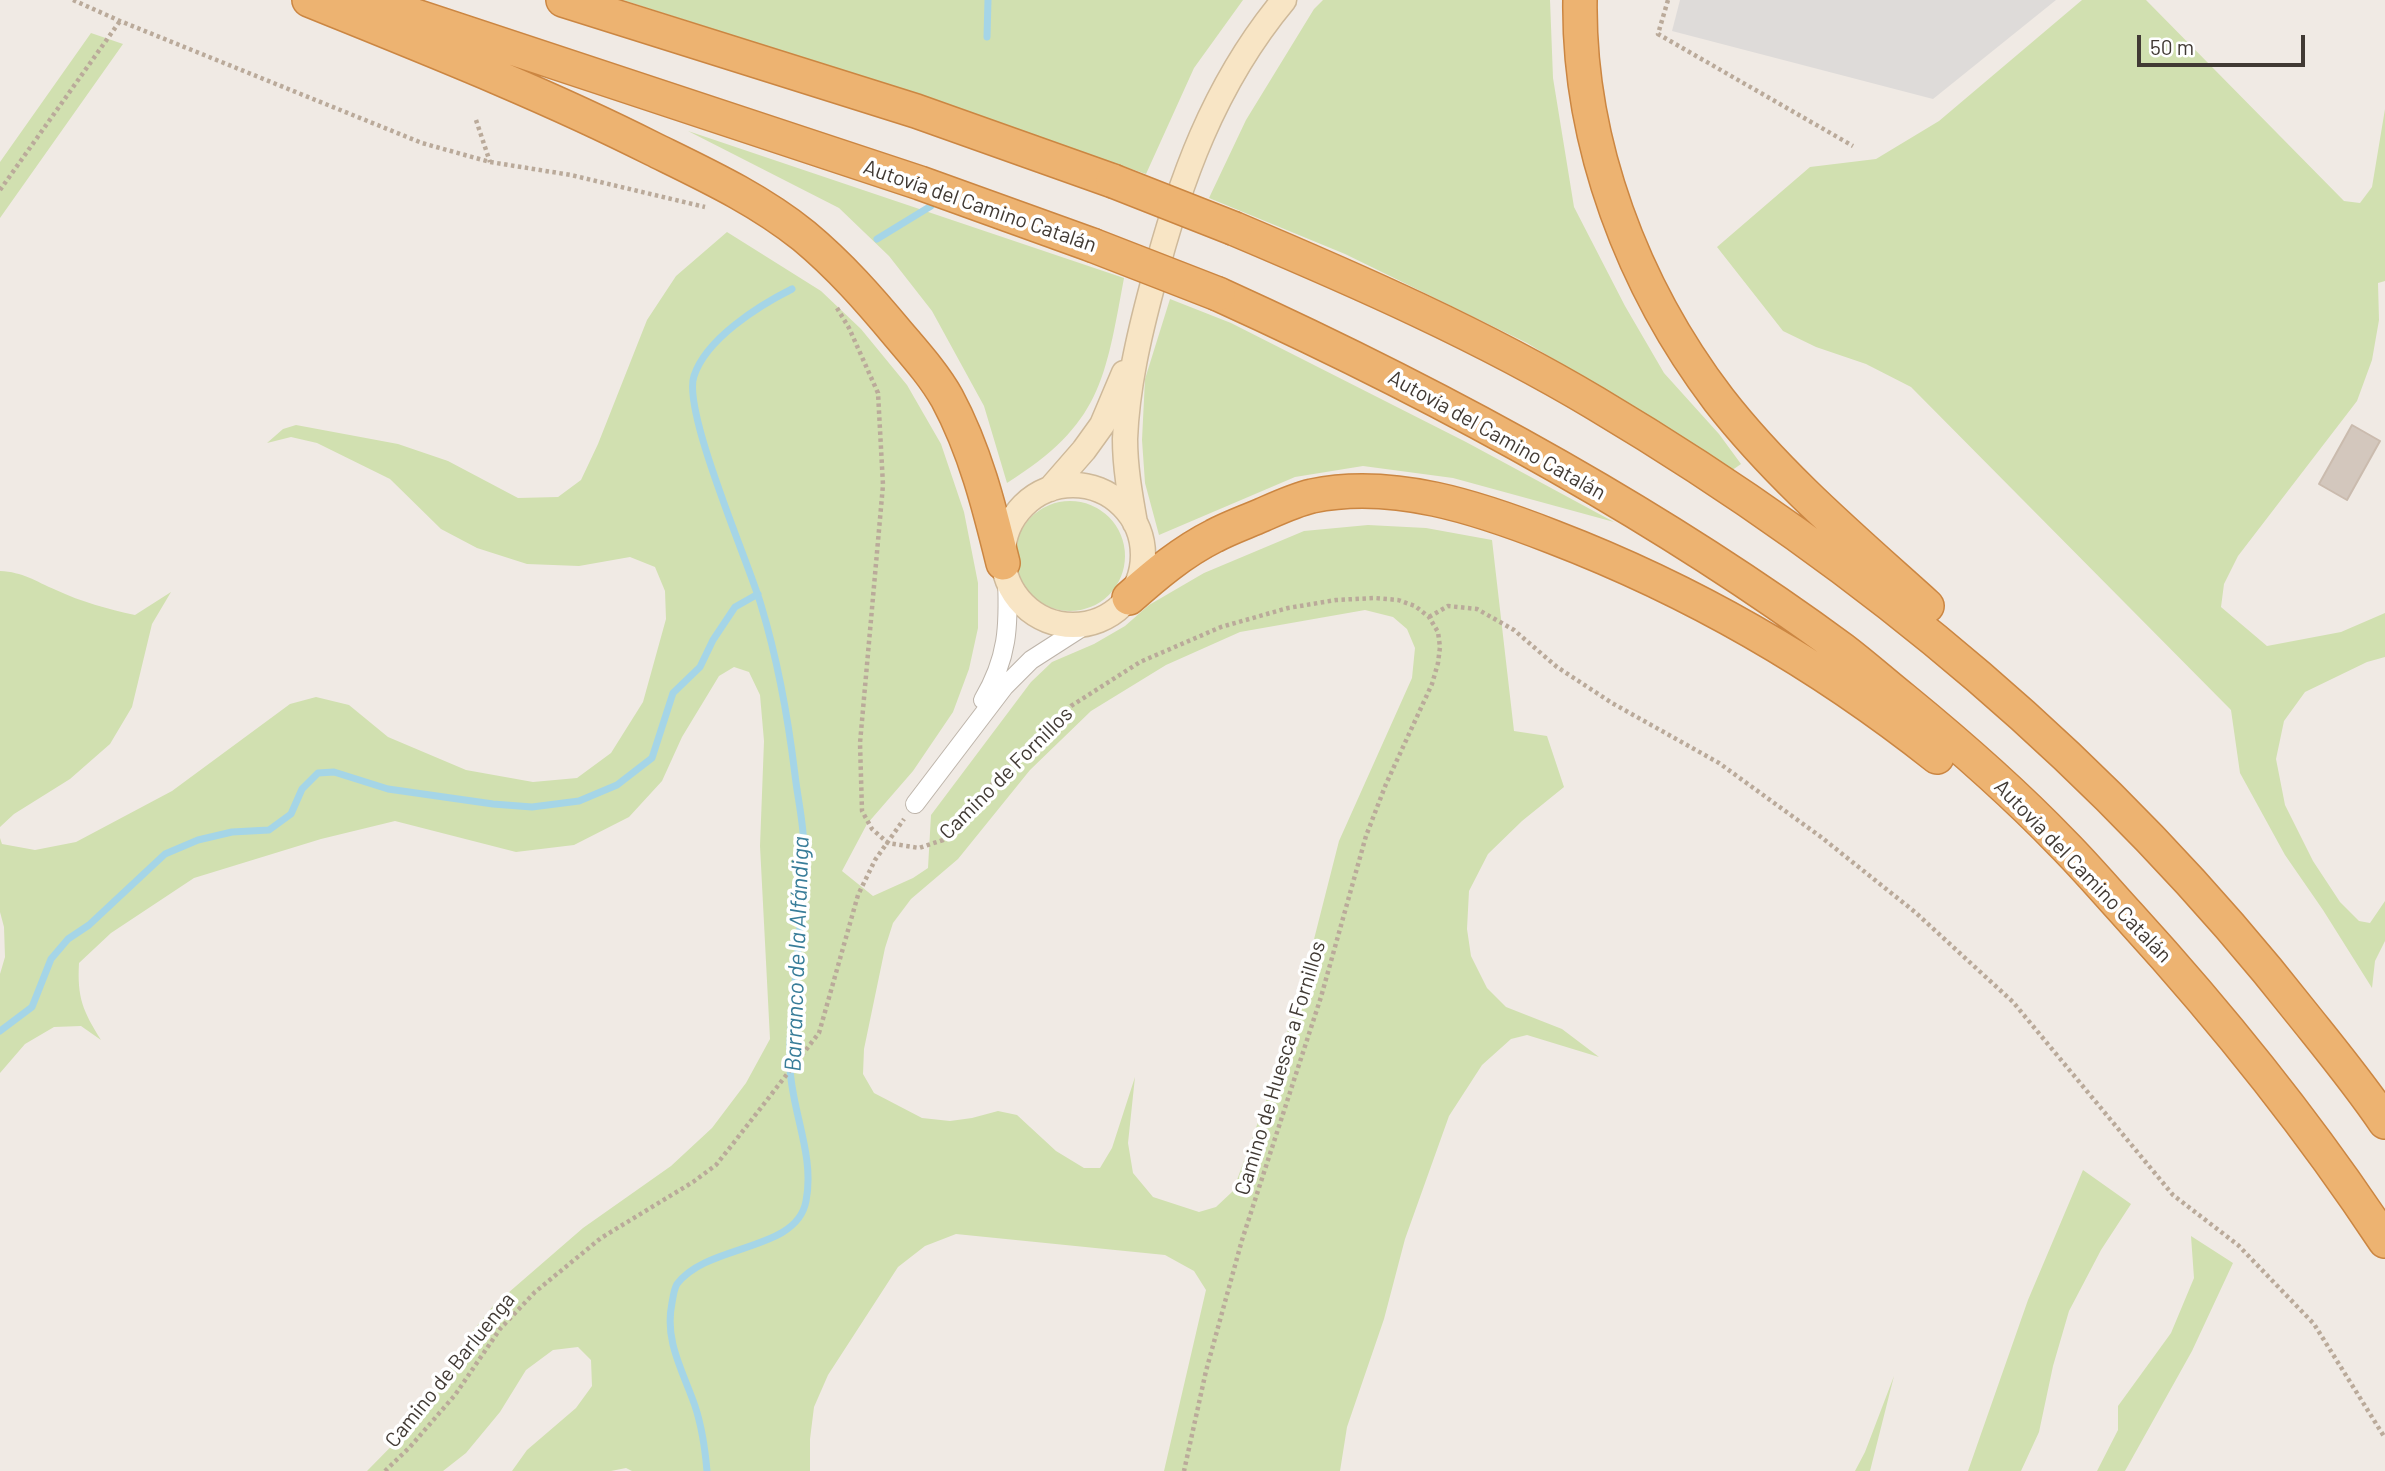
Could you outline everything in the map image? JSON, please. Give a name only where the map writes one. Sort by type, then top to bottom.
[{"type":"highway","points":[[309,0],[601,122],[731,187],[802,235],[851,277],[925,366],[945,395],[959,422],[982,481],[1005,571]]},
{"type":"highway","name":"Autovía del Camino Catalán","points":[[367,0],[920,183],[1092,244],[1218,294],[1325,342],[1451,406],[1713,561],[1845,652],[1965,750],[2061,841],[2193,986],[2287,1103],[2385,1241]]},
{"type":"highway","points":[[563,0],[916,111],[1113,181],[1351,278],[1451,326],[1593,401],[1690,461],[1849,570],[1990,685],[2091,779],[2166,855],[2251,949],[2385,1122]]},
{"type":"highway","points":[[1580,0],[1583,65],[1605,179],[1651,292],[1687,353],[1720,400],[1812,501],[2047,714],[2168,834],[2228,909],[2278,982]]},
{"type":"highway","points":[[1129,598],[1176,559],[1212,537],[1310,496],[1350,491],[1391,493],[1444,501],[1509,520],[1598,554],[1674,591],[1775,644],[1889,718],[2038,836],[2193,986]]},
{"type":"main road","points":[[1135,523],[1113,498],[1099,490],[1083,486],[1050,489],[1032,499],[1017,513],[1006,538],[1005,571],[1020,600],[1039,616],[1070,625],[1087,624],[1117,610],[1129,598],[1137,584],[1143,547],[1135,523],[1127,476],[1125,439],[1137,343],[1186,170],[1211,112],[1242,58],[1284,0]]},
{"type":"main road","points":[[1050,489],[1102,425],[1137,343]]},
{"type":"street","points":[[951,755],[991,687],[1003,657],[1009,624],[1005,571]]},
{"type":"street","points":[[951,755],[1004,687],[1031,660],[1087,624]]},
{"type":"street","name":"Camino de Fornillos","points":[[915,804],[951,755]]},
{"type":"path","points":[[73,0],[422,143],[490,162],[570,175],[706,208]]},
{"type":"path","points":[[1668,0],[1658,34],[1853,146]]},
{"type":"path","points":[[0,190],[120,21]]},
{"type":"path","points":[[476,120],[490,162]]},
{"type":"path","points":[[836,307],[849,328],[878,393],[883,485],[860,743],[862,811],[872,829],[888,843]]},
{"type":"path","name":"Camino de Fornillos","points":[[915,804],[888,843],[919,848],[943,840],[957,828],[1012,761],[1071,706],[1140,662],[1221,626],[1288,608],[1336,600],[1375,598],[1398,600],[1415,606],[1429,617]]},
{"type":"path","points":[[1429,617],[1448,606],[1477,609],[1514,630],[1557,667],[1601,696],[1719,763],[1821,837],[1915,912],[2012,1002],[2173,1195],[2238,1245],[2314,1324],[2385,1438]]},
{"type":"path","name":"Camino de Huesca a Fornillos","points":[[1184,1471],[1206,1371],[1242,1240],[1321,997],[1366,836],[1386,784],[1432,684],[1440,647],[1438,632],[1429,617]]},
{"type":"path","name":"Camino de Barluenga","points":[[385,1471],[410,1447],[455,1395],[500,1329],[535,1292],[601,1238],[716,1166],[819,1033],[858,895],[875,860],[888,843]]},
{"type":"green space","points":[[623,0],[1243,0],[1194,68],[1146,174],[890,86]]},
{"type":"green space","points":[[1323,0],[1550,0],[1553,78],[1574,207],[1625,306],[1664,373],[1719,434],[1741,464],[1731,471],[1655,420],[1527,343],[1345,254],[1209,198],[1246,120],[1314,9]]},
{"type":"green space","points":[[2082,0],[2146,0],[2344,201],[2360,203],[2372,187],[2385,109],[2385,281],[2378,283],[2379,320],[2372,360],[2357,401],[2238,556],[2224,584],[2221,607],[2267,646],[2341,632],[2385,613],[2385,657],[2367,662],[2305,692],[2284,721],[2276,759],[2285,805],[2313,861],[2340,902],[2359,921],[2370,923],[2385,901],[2385,941],[2375,961],[2372,988],[2285,855],[2240,773],[2231,710],[1911,387],[1866,364],[1816,347],[1783,331],[1717,247],[1810,167],[1876,159],[1939,121]]},
{"type":"green space","points":[[91,33],[123,44],[0,218],[0,162]]},
{"type":"green space","points":[[688,131],[1124,278],[1103,372],[1094,397],[1080,419],[1062,440],[1007,483],[984,406],[932,311],[889,256],[839,208]]},
{"type":"green space","points":[[727,232],[821,291],[861,329],[907,385],[941,444],[964,512],[978,583],[978,628],[969,669],[953,712],[913,771],[867,824],[842,871],[873,896],[913,878],[928,868],[931,815],[1031,682],[1052,662],[1094,644],[1125,626],[1149,605],[1204,573],[1304,531],[1368,525],[1426,528],[1492,540],[1514,731],[1547,736],[1564,787],[1522,821],[1488,854],[1469,891],[1467,929],[1471,956],[1487,988],[1506,1007],[1562,1029],[1599,1057],[1527,1035],[1511,1039],[1482,1065],[1449,1116],[1405,1239],[1384,1319],[1347,1427],[1340,1471],[1164,1471],[1206,1290],[1194,1271],[1165,1255],[956,1234],[925,1246],[898,1267],[828,1375],[814,1407],[810,1471],[632,1471],[626,1468],[611,1471],[512,1471],[527,1450],[576,1408],[592,1386],[591,1360],[578,1347],[553,1350],[526,1370],[500,1412],[466,1453],[443,1471],[367,1471],[422,1415],[461,1346],[493,1306],[583,1228],[671,1166],[712,1128],[746,1083],[770,1039],[760,846],[764,741],[760,695],[749,672],[734,667],[719,676],[682,737],[662,781],[629,817],[574,845],[516,852],[395,821],[321,839],[194,878],[111,933],[79,963],[82,1004],[101,1040],[81,1026],[54,1027],[25,1044],[0,1073],[0,974],[5,957],[4,927],[0,912],[0,838],[2,844],[35,850],[76,842],[172,791],[290,704],[316,697],[349,705],[388,737],[466,770],[533,782],[577,778],[611,753],[643,702],[666,619],[665,591],[655,567],[630,557],[579,566],[527,564],[477,548],[441,529],[390,479],[317,443],[291,437],[267,443],[283,429],[296,425],[398,444],[448,461],[518,498],[558,497],[581,480],[647,320],[676,276]],"holes":[[[1365,610],[1393,617],[1407,629],[1415,648],[1412,678],[1339,841],[1311,951],[1273,1081],[1233,1191],[1216,1207],[1199,1212],[1153,1197],[1133,1173],[1128,1143],[1135,1077],[1112,1148],[1100,1168],[1084,1168],[1056,1151],[1017,1115],[998,1111],[950,1121],[922,1118],[874,1093],[863,1074],[864,1049],[885,948],[893,923],[911,899],[958,859],[1030,770],[1091,711],[1166,665],[1240,632]]]},
{"type":"green space","points":[[1170,299],[1231,323],[1466,442],[1614,522],[1453,478],[1363,466],[1295,477],[1159,535],[1145,483],[1142,440],[1145,379]]},
{"type":"green space","points":[[1070,501],[1091,506],[1109,517],[1120,535],[1125,556],[1120,577],[1109,595],[1091,606],[1070,611],[1049,606],[1031,595],[1020,577],[1015,556],[1020,535],[1031,517],[1049,506]]},
{"type":"green space","points":[[0,571],[22,575],[85,602],[135,615],[171,592],[152,624],[132,707],[110,744],[70,779],[14,814],[0,827]]},
{"type":"green space","points":[[2083,1170],[2131,1204],[2101,1250],[2069,1311],[2053,1366],[2039,1432],[2021,1471],[1968,1471],[2028,1300]]},
{"type":"green space","points":[[2191,1236],[2233,1263],[2192,1351],[2125,1471],[2097,1471],[2118,1430],[2118,1406],[2171,1333],[2194,1278]]},
{"type":"green space","points":[[1894,1376],[1870,1471],[1855,1471],[1865,1452]]},
{"type":"shaded area","points":[[1680,0],[2056,0],[1933,99],[1672,31]]},
{"type":"building","points":[[2352,425],[2380,441],[2347,500],[2319,484]]},
{"type":"waterway","name":"Barranco de la Alfándiga","points":[[987,37],[988,0]]},
{"type":"waterway","name":"Barranco de la Alfándiga","points":[[877,239],[931,206]]},
{"type":"waterway","name":"Barranco de la Alfándiga","points":[[707,1471],[697,1414],[673,1343],[670,1317],[674,1291],[677,1284],[691,1271],[709,1261],[769,1239],[786,1230],[799,1218],[806,1201],[808,1167],[792,1085],[790,1059],[804,845],[789,732],[782,689],[761,605],[706,452],[693,394],[694,376],[700,362],[721,337],[749,314],[792,289]]},
{"type":"waterway","points":[[0,1031],[32,1007],[51,959],[68,939],[89,925],[165,854],[198,840],[232,832],[269,830],[291,814],[302,789],[318,773],[334,772],[388,789],[532,807],[579,801],[617,785],[652,758],[673,693],[700,667],[713,640],[735,607],[758,594]]}]
